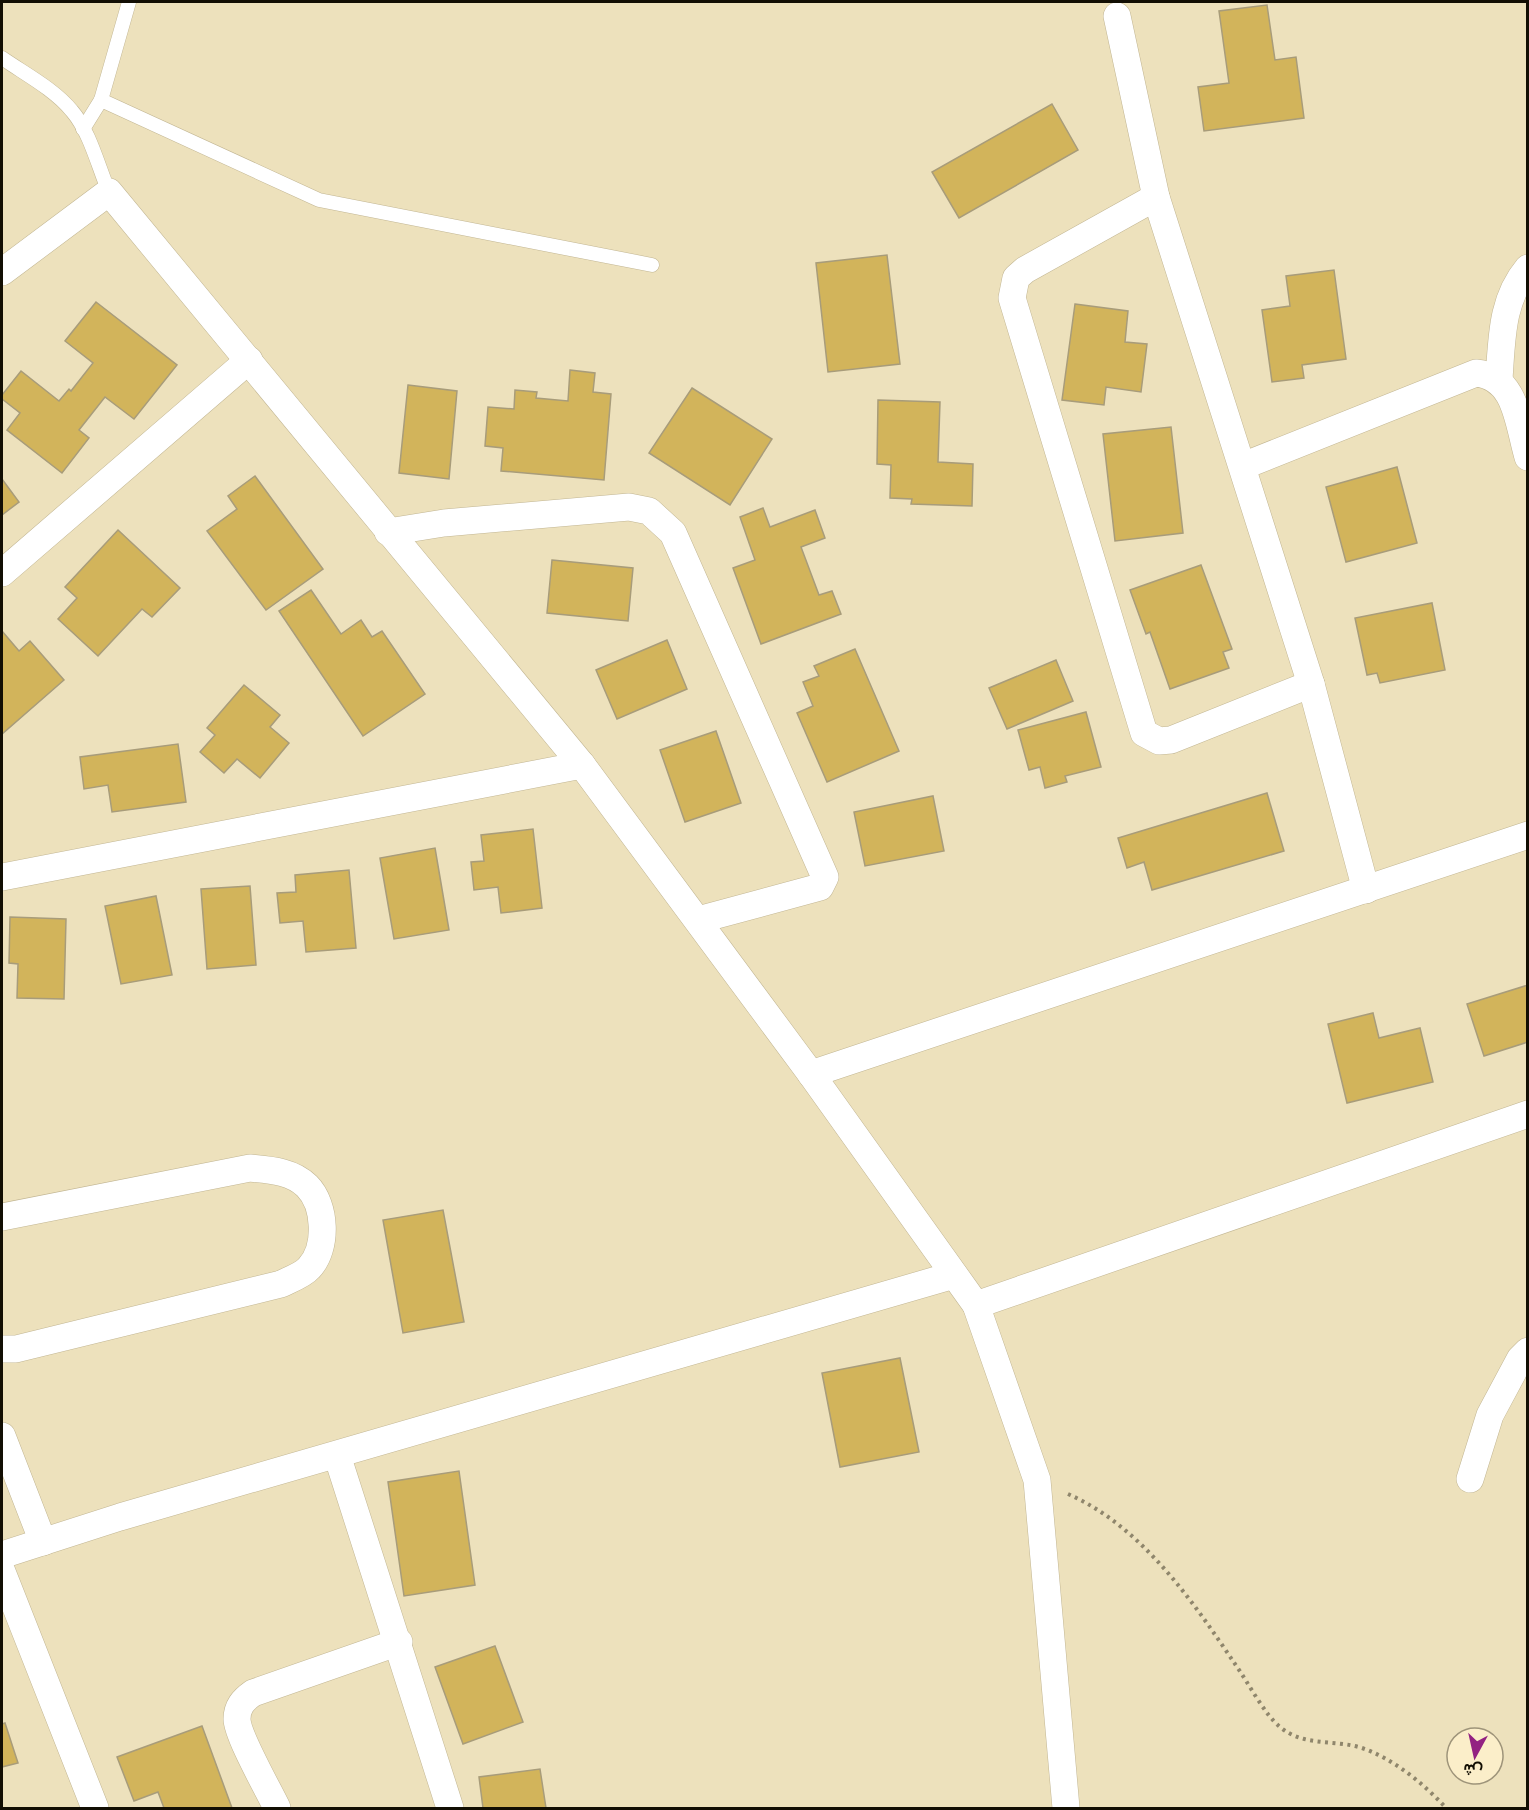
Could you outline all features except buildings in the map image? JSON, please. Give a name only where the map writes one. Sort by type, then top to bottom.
[{"type":"street","points":[[1117,16],[1156,197],[1311,684],[1366,890]]},
{"type":"street","points":[[2,272],[109,192],[582,765],[811,1074],[976,1305],[1037,1480],[1066,1809]]},
{"type":"street","points":[[1156,197],[1025,270],[1016,278],[1012,298],[1144,733],[1159,741],[1171,740],[1311,684]]},
{"type":"street","points":[[1499,379],[1506,307],[1517,282],[1527,268]]},
{"type":"street","points":[[2,573],[249,360]]},
{"type":"street","points":[[1243,466],[1464,375],[1489,374],[1499,379],[1508,388],[1527,457]]},
{"type":"street","points":[[388,532],[444,523],[628,507],[649,511],[673,533],[825,878],[820,887],[698,920]]},
{"type":"street","points":[[2,878],[582,765]]},
{"type":"street","points":[[811,1074],[1527,835]]},
{"type":"street","points":[[976,1305],[1527,1114]]},
{"type":"street","points":[[2,1217],[250,1168],[281,1171],[307,1186],[318,1207],[323,1228],[309,1268],[281,1284],[16,1349],[2,1349]]},
{"type":"street","points":[[2,1555],[120,1517],[954,1275]]},
{"type":"street","points":[[1470,1479],[1490,1415],[1520,1359],[1527,1352]]},
{"type":"street","points":[[2,1436],[43,1542]]},
{"type":"street","points":[[337,1455],[399,1642],[450,1809]]},
{"type":"street","points":[[2,1572],[95,1809]]},
{"type":"street","points":[[277,1809],[237,1724],[238,1708],[243,1701],[253,1694],[399,1642]]},
{"type":"lane","points":[[83,129],[101,100],[129,2]]},
{"type":"lane","points":[[2,58],[56,95],[73,112],[83,129],[109,192]]},
{"type":"lane","points":[[101,100],[319,200],[652,265]]},
{"type":"path","points":[[1037,1480],[1084,1501],[1109,1518],[1141,1546],[1193,1604],[1277,1725],[1299,1738],[1361,1748],[1388,1759],[1444,1807]]}]
